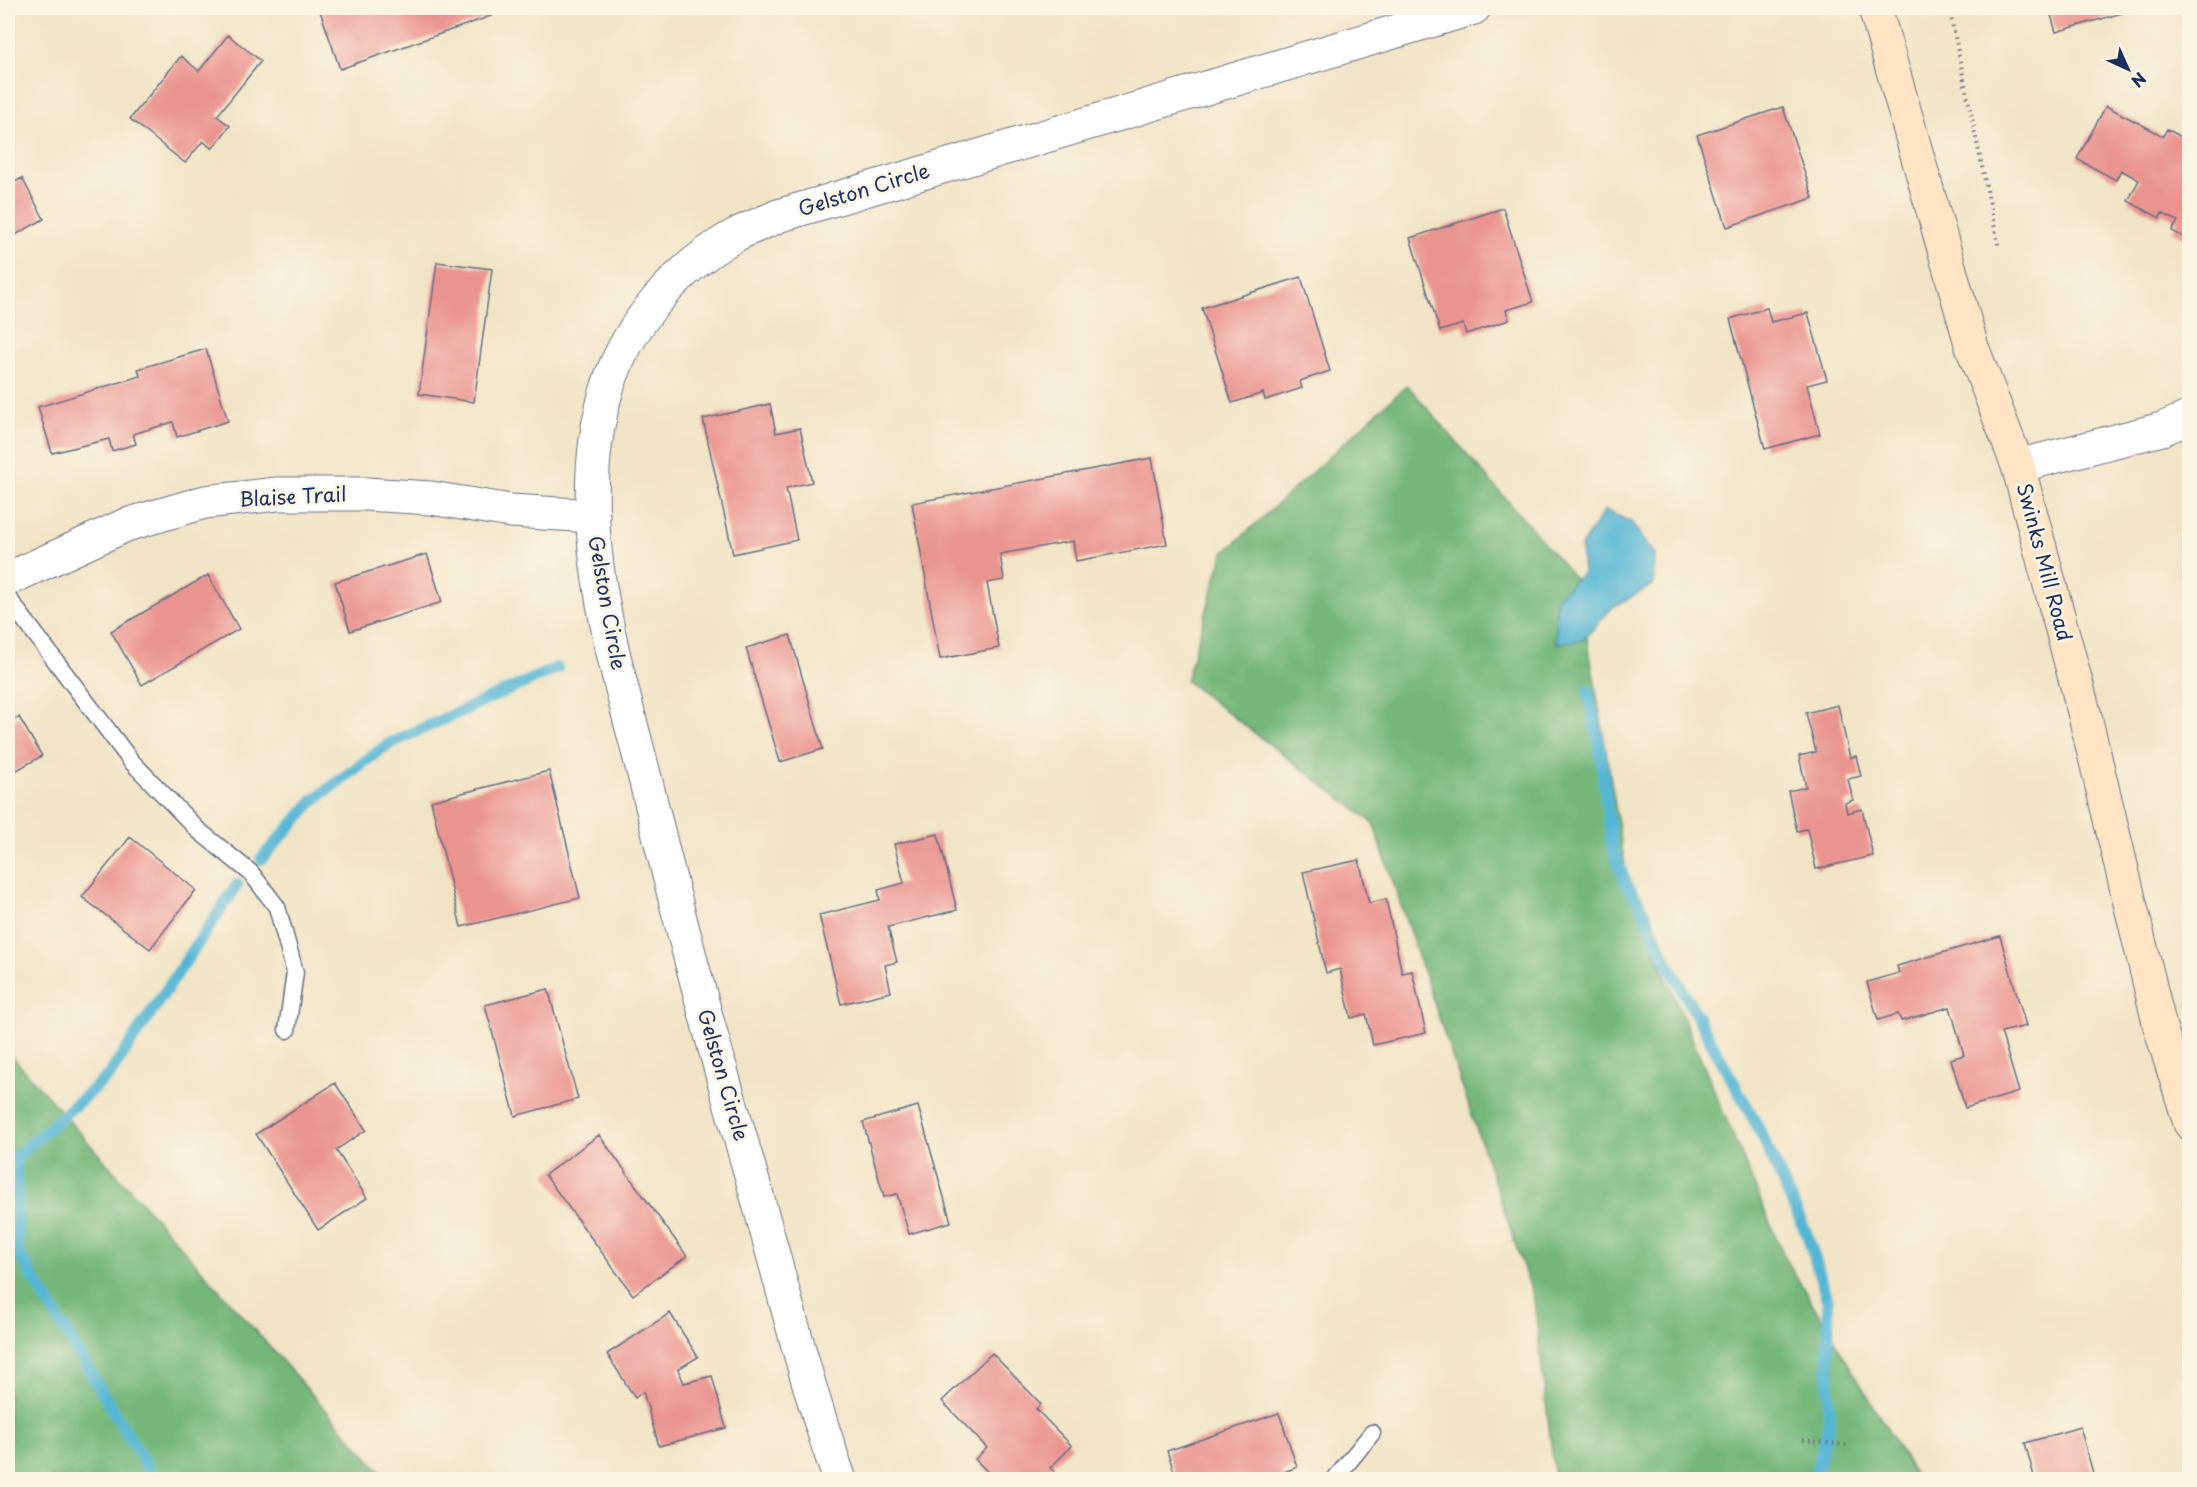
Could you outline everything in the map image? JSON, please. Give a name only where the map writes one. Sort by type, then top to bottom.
[{"type":"street","name":"Gelston Circle","points":[[840,1479],[820,1423],[724,1087],[613,651],[597,566],[592,516],[595,452],[608,387],[625,347],[654,303],[691,266],[734,235],[778,216],[1474,8]]},
{"type":"street","name":"Swinks Mill Road","points":[[1875,8],[1972,347],[2018,466],[2084,712],[2160,1027],[2190,1123]]},
{"type":"street","points":[[2018,466],[2162,429],[2190,417]]},
{"type":"street","name":"Blaise Trail","points":[[8,579],[126,525],[205,502],[277,494],[366,494],[431,498],[511,511],[592,516]]},
{"type":"lane","points":[[8,598],[131,761],[198,830],[251,873],[277,907],[295,972],[287,1030]]},
{"type":"lane","points":[[1334,1479],[1372,1433]]},
{"type":"path","points":[[1949,8],[1999,248]]},
{"type":"path","points":[[1803,1440],[1846,1444]]},
{"type":"green space","points":[[1407,385],[1578,582],[1629,889],[1784,1256],[1917,1479],[1555,1479],[1534,1299],[1373,823],[1186,681],[1223,554]]},
{"type":"green space","points":[[8,1052],[387,1479],[8,1479]]},
{"type":"water","points":[[1605,510],[1631,522],[1655,555],[1653,585],[1613,607],[1583,640],[1556,643],[1556,598],[1583,573],[1581,546]]},
{"type":"building","points":[[319,8],[488,8],[491,16],[340,69]]},
{"type":"building","points":[[2049,8],[2120,8],[2122,13],[2056,32]]},
{"type":"building","points":[[228,35],[261,61],[217,116],[230,126],[212,149],[203,141],[185,163],[130,119],[181,56],[199,71]]},
{"type":"building","points":[[2106,106],[2163,136],[2167,129],[2187,140],[2190,135],[2190,240],[2172,231],[2178,221],[2162,213],[2160,218],[2128,201],[2139,180],[2121,170],[2116,180],[2077,159]]},
{"type":"building","points":[[1783,107],[1813,198],[1727,227],[1697,135]]},
{"type":"building","points":[[22,178],[44,219],[8,239],[8,186]]},
{"type":"building","points":[[1503,208],[1533,302],[1506,310],[1509,320],[1466,334],[1463,324],[1440,331],[1410,238]]},
{"type":"building","points":[[437,262],[492,269],[474,402],[419,394]]},
{"type":"building","points":[[1301,277],[1330,371],[1300,381],[1302,388],[1265,400],[1263,393],[1232,403],[1202,308]]},
{"type":"building","points":[[1767,308],[1771,322],[1808,313],[1827,380],[1807,385],[1820,434],[1765,449],[1730,319]]},
{"type":"building","points":[[206,349],[228,421],[177,437],[173,422],[133,434],[136,444],[112,451],[109,439],[52,453],[38,407],[140,376],[138,369]]},
{"type":"building","points":[[770,404],[776,433],[800,428],[812,482],[786,488],[797,540],[733,554],[703,419]]},
{"type":"building","points":[[1152,458],[1167,544],[1076,561],[1073,541],[1000,554],[1004,580],[987,583],[999,648],[940,659],[912,503]]},
{"type":"building","points":[[427,554],[442,602],[350,631],[335,582]]},
{"type":"building","points":[[208,575],[239,629],[142,685],[111,631]]},
{"type":"building","points":[[790,635],[823,749],[780,762],[746,648]]},
{"type":"building","points":[[1838,705],[1850,758],[1856,756],[1861,776],[1848,779],[1853,800],[1845,803],[1847,813],[1862,809],[1873,856],[1816,869],[1807,829],[1797,831],[1788,791],[1806,787],[1799,756],[1816,752],[1806,713]]},
{"type":"building","points":[[19,717],[42,756],[8,775],[8,724]]},
{"type":"building","points":[[549,771],[580,898],[461,927],[431,801]]},
{"type":"building","points":[[938,834],[957,910],[888,927],[897,962],[885,965],[891,992],[841,1004],[819,915],[880,900],[878,890],[904,883],[894,844]]},
{"type":"building","points":[[130,837],[196,890],[150,949],[82,897]]},
{"type":"building","points":[[1359,860],[1369,903],[1386,899],[1402,973],[1412,971],[1426,1033],[1373,1045],[1366,1014],[1351,1018],[1340,969],[1326,973],[1303,872]]},
{"type":"building","points":[[2000,936],[2026,1026],[2001,1032],[2019,1092],[1965,1108],[1951,1059],[1964,1055],[1950,1007],[1901,1021],[1898,1014],[1878,1020],[1867,982],[1899,973],[1897,966]]},
{"type":"building","points":[[548,989],[578,1099],[515,1116],[485,1005]]},
{"type":"building","points":[[335,1083],[366,1130],[336,1150],[367,1198],[318,1230],[256,1134]]},
{"type":"building","points":[[918,1106],[951,1222],[909,1234],[897,1194],[884,1197],[863,1122]]},
{"type":"building","points":[[599,1135],[687,1256],[633,1295],[545,1175]]},
{"type":"building","points":[[670,1313],[698,1357],[678,1369],[684,1383],[712,1376],[726,1428],[659,1446],[643,1392],[635,1398],[607,1354]]},
{"type":"building","points":[[992,1353],[1041,1404],[1036,1409],[1072,1446],[1050,1468],[1060,1477],[1057,1480],[995,1480],[975,1459],[987,1448],[942,1401]]},
{"type":"building","points":[[1279,1413],[1297,1467],[1282,1473],[1284,1480],[1177,1480],[1167,1451]]},
{"type":"building","points":[[2080,1427],[2095,1480],[2035,1480],[2025,1443]]},
{"type":"waterway","points":[[261,859],[314,800],[388,744],[557,668]]},
{"type":"waterway","points":[[1588,691],[1600,749],[1612,847],[1626,884],[1640,904],[1666,960],[1757,1125],[1808,1237],[1828,1302],[1829,1424],[1814,1480]]},
{"type":"waterway","points":[[155,1480],[18,1252],[16,1157],[109,1075],[237,885]]}]
